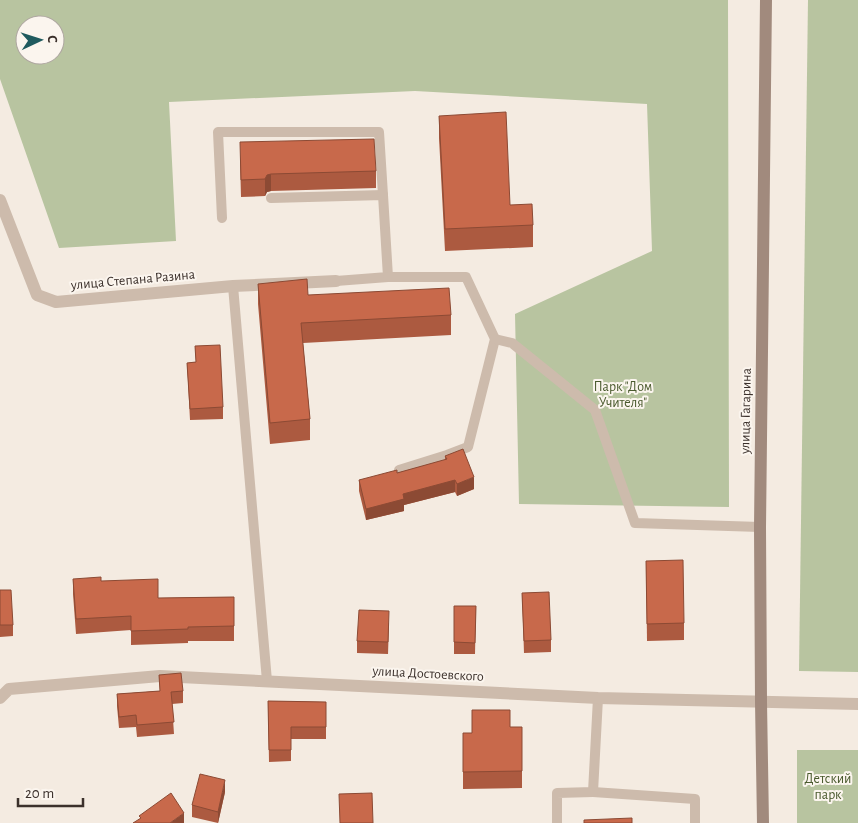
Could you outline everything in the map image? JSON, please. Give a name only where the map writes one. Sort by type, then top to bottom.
[{"type":"street","name":"улица Гагарина","points":[[763,823],[760,702],[760,527],[766,0]]},
{"type":"street","name":"улица Степана Разина","points":[[0,200],[37,295],[56,302],[234,286],[336,280]]},
{"type":"street","name":"улица Достоевского","points":[[0,698],[9,689],[160,676],[598,698],[858,704]]},
{"type":"lane","points":[[222,218],[218,132],[379,132],[388,277]]},
{"type":"lane","points":[[271,198],[383,195]]},
{"type":"lane","points":[[336,280],[388,277],[466,277],[495,339],[468,446],[447,455],[399,470]]},
{"type":"lane","points":[[234,286],[267,680]]},
{"type":"lane","points":[[495,339],[512,343],[595,410],[636,523],[760,527]]},
{"type":"lane","points":[[593,792],[598,698]]},
{"type":"lane","points":[[557,823],[557,792],[593,792],[695,799],[695,823]]},
{"type":"green space","name":"Парк \"Дом Учителя\"","points":[[0,0],[728,0],[729,507],[519,504],[515,314],[652,251],[647,104],[415,91],[169,102],[176,241],[59,248],[0,79]]},
{"type":"green space","points":[[808,0],[858,0],[858,672],[799,671]]},
{"type":"green space","name":"Детский парк","points":[[797,750],[858,750],[858,823],[797,823]]},
{"type":"building","points":[[506,112],[510,205],[532,204],[533,225],[445,229],[439,116]]},
{"type":"building","points":[[374,139],[376,171],[271,174],[267,175],[265,179],[241,180],[240,142]]},
{"type":"building","points":[[307,279],[308,295],[449,288],[451,315],[301,323],[310,419],[270,423],[258,284]]},
{"type":"building","points":[[220,345],[223,407],[190,409],[187,363],[196,362],[195,346]]},
{"type":"building","points":[[463,449],[474,477],[457,484],[455,480],[403,494],[404,499],[366,509],[359,480],[397,470],[397,473],[447,459],[445,456]]},
{"type":"building","points":[[683,560],[684,623],[647,624],[646,561]]},
{"type":"building","points":[[101,577],[101,581],[158,579],[158,598],[234,597],[234,626],[131,631],[131,616],[76,619],[73,579]]},
{"type":"building","points":[[0,590],[11,590],[13,625],[0,625]]},
{"type":"building","points":[[549,592],[551,640],[524,641],[522,593]]},
{"type":"building","points":[[454,606],[476,606],[475,643],[454,642]]},
{"type":"building","points":[[359,610],[389,611],[388,642],[357,641]]},
{"type":"building","points":[[181,673],[183,691],[171,692],[174,722],[137,725],[136,715],[119,717],[117,694],[160,691],[159,675]]},
{"type":"building","points":[[268,701],[326,702],[326,727],[291,727],[291,750],[269,750]]},
{"type":"building","points":[[472,710],[510,710],[510,727],[522,727],[522,771],[463,772],[463,733],[472,733]]},
{"type":"building","points":[[200,774],[225,780],[218,812],[192,805]]},
{"type":"building","points":[[171,793],[184,813],[170,823],[133,823],[141,818],[139,816]]},
{"type":"building","points":[[372,793],[373,823],[340,823],[339,794]]},
{"type":"building","points":[[632,818],[632,823],[584,823],[584,820]]}]
